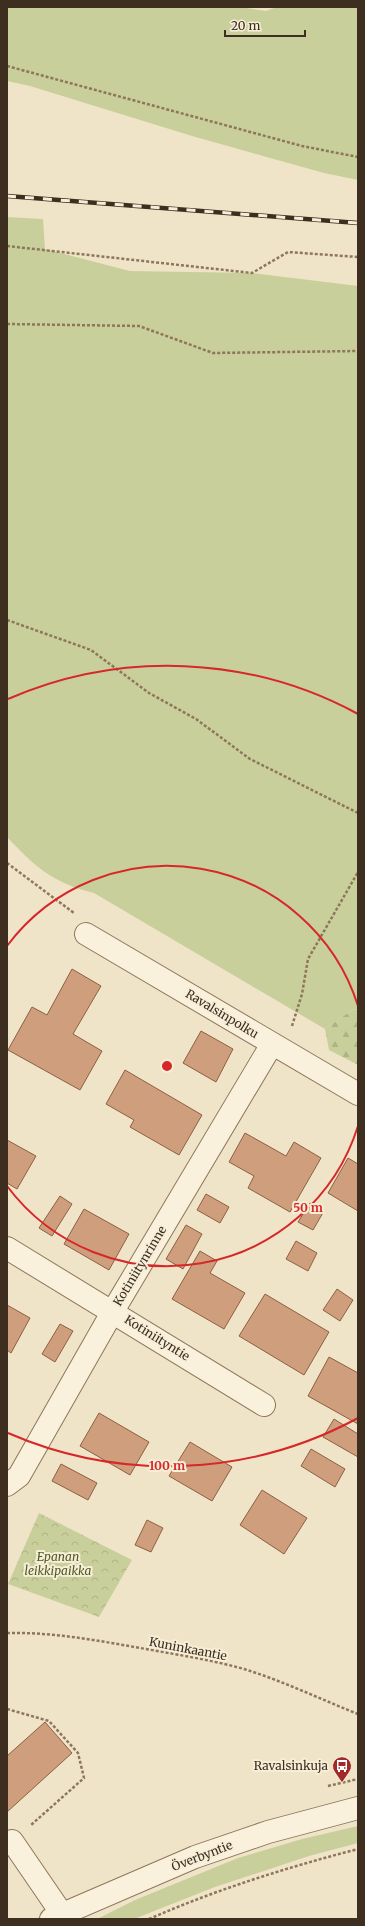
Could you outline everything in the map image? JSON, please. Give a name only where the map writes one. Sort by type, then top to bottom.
[{"type":"street","name":"Ravalsinpolku","points":[[86,934],[280,1037],[358,1094]]},
{"type":"street","name":"Kotiniitynrinne","points":[[7,1485],[19,1476],[113,1311],[280,1037]]},
{"type":"street","name":"Kotiniityntie","points":[[7,1248],[113,1311],[264,1405]]},
{"type":"street","name":"Överbyntie","points":[[54,1918],[195,1857],[268,1832],[358,1808]]},
{"type":"street","points":[[12,1840],[54,1918]]},
{"type":"path","points":[[7,66],[302,146],[358,157]]},
{"type":"path","points":[[7,246],[252,273],[288,252],[358,257]]},
{"type":"path","points":[[7,324],[139,326],[213,353],[358,351]]},
{"type":"path","points":[[7,620],[91,650],[149,693],[196,719],[250,758],[358,813]]},
{"type":"path","points":[[280,1037],[292,1026],[302,994],[308,959],[358,872]]},
{"type":"path","name":"Kuninkaantie","points":[[7,1633],[88,1639],[183,1656],[244,1670],[291,1686],[358,1714]]},
{"type":"path","points":[[7,1709],[49,1721],[78,1753],[84,1778],[12,1840]]},
{"type":"path","points":[[328,1786],[358,1779]]},
{"type":"path","points":[[149,1919],[212,1893],[286,1868],[358,1848]]},
{"type":"green space","points":[[7,7],[240,7],[266,11],[277,7],[358,7],[358,180],[324,173],[192,136],[30,86],[7,81]]},
{"type":"green space","points":[[7,217],[43,219],[45,249],[130,271],[252,273],[358,286],[358,1009],[352,1010],[325,1029],[94,893],[56,879],[36,865],[7,837]]},
{"type":"green space","points":[[358,1009],[358,1065],[329,1050],[325,1029],[352,1010]]},
{"type":"green space","name":"Epanan leikkipaikka","points":[[39,1513],[132,1560],[99,1617],[8,1584]]},
{"type":"green space","points":[[358,1826],[358,1843],[309,1856],[215,1887],[134,1919],[97,1919],[135,1900],[238,1858],[302,1839]]},
{"type":"building","points":[[72,969],[101,986],[73,1034],[102,1051],[80,1090],[8,1050],[32,1007],[47,1015]]},
{"type":"building","points":[[201,1031],[233,1049],[216,1082],[183,1063]]},
{"type":"building","points":[[125,1070],[202,1115],[179,1155],[130,1127],[134,1120],[106,1104]]},
{"type":"building","points":[[245,1133],[286,1156],[294,1142],[321,1158],[290,1212],[248,1188],[254,1176],[229,1162]]},
{"type":"building","points":[[7,1140],[36,1156],[17,1189],[7,1183]]},
{"type":"building","points":[[348,1158],[358,1164],[358,1211],[328,1193]]},
{"type":"building","points":[[206,1194],[229,1207],[220,1223],[197,1210]]},
{"type":"building","points":[[60,1196],[72,1204],[52,1236],[39,1228]]},
{"type":"building","points":[[310,1203],[324,1211],[313,1230],[298,1222]]},
{"type":"building","points":[[84,1209],[129,1234],[109,1270],[64,1244]]},
{"type":"building","points":[[186,1225],[202,1234],[183,1269],[166,1259]]},
{"type":"building","points":[[296,1241],[317,1253],[308,1271],[286,1259]]},
{"type":"building","points":[[200,1251],[217,1261],[210,1273],[245,1293],[224,1329],[172,1299]]},
{"type":"building","points":[[337,1289],[353,1300],[340,1321],[323,1310]]},
{"type":"building","points":[[265,1294],[329,1332],[304,1375],[239,1336]]},
{"type":"building","points":[[7,1305],[30,1318],[11,1353],[7,1350]]},
{"type":"building","points":[[60,1324],[73,1331],[55,1362],[42,1354]]},
{"type":"building","points":[[329,1357],[358,1373],[358,1424],[308,1396]]},
{"type":"building","points":[[99,1413],[149,1442],[130,1475],[80,1446]]},
{"type":"building","points":[[334,1419],[358,1434],[358,1457],[323,1437]]},
{"type":"building","points":[[190,1442],[232,1467],[212,1501],[169,1476]]},
{"type":"building","points":[[311,1449],[345,1469],[335,1487],[301,1466]]},
{"type":"building","points":[[61,1464],[97,1483],[88,1500],[52,1481]]},
{"type":"building","points":[[262,1490],[307,1518],[284,1554],[240,1525]]},
{"type":"building","points":[[147,1520],[163,1528],[151,1552],[135,1545]]},
{"type":"building","points":[[45,1722],[72,1753],[7,1812],[7,1756]]},
{"type":"railway","points":[[7,196],[358,223]]},
{"type":"place","name":"Ravalsinkuja","points":[[342,1783]]}]
